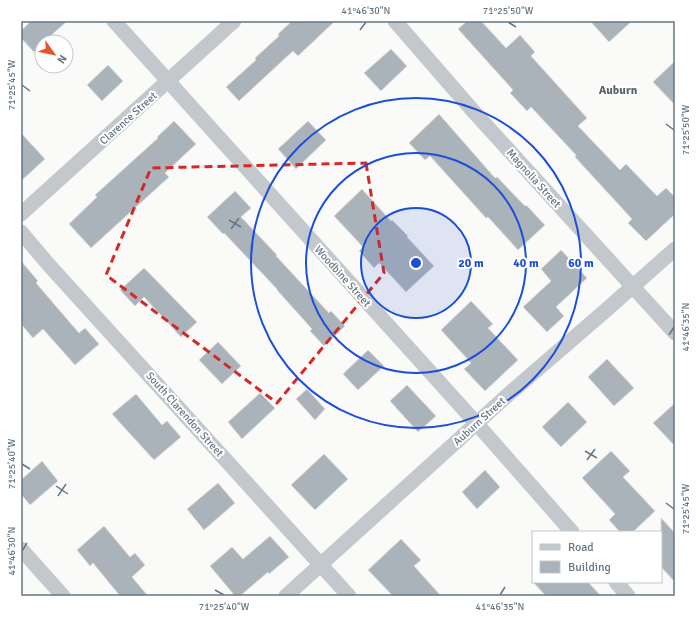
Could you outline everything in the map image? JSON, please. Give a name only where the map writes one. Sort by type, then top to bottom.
[{"type":"street","name":"Woodbine Street","points":[[114,21],[477,424],[571,531]]},
{"type":"street","name":"Clarence Street","points":[[21,214],[234,21]]},
{"type":"street","name":"Magnolia Street","points":[[395,21],[474,112],[675,333]]},
{"type":"street","name":"South Clarendon Street","points":[[21,232],[48,264],[350,596]]},
{"type":"street","name":"Auburn Street","points":[[286,596],[675,248]]},
{"type":"street","points":[[21,549],[63,596]]},
{"type":"street","points":[[617,583],[628,596]]},
{"type":"highlighted area","points":[[366,163],[384,273],[277,403],[106,275],[151,168]]},
{"type":"building","points":[[31,21],[67,21],[53,34],[34,34],[34,52],[21,38],[21,31]]},
{"type":"building","points":[[292,21],[335,21],[298,56],[293,51],[239,101],[226,87],[256,60],[255,58],[279,36],[278,34]]},
{"type":"building","points":[[467,21],[481,21],[506,48],[520,35],[535,52],[531,56],[587,118],[578,126],[620,170],[626,164],[657,196],[666,188],[675,197],[675,214],[646,241],[628,223],[632,219],[575,157],[576,155],[531,107],[527,111],[510,93],[513,90],[458,29]]},
{"type":"building","points":[[590,21],[632,21],[609,42]]},
{"type":"building","points":[[391,49],[407,66],[381,91],[364,73]]},
{"type":"building","points":[[675,61],[675,105],[653,82]]},
{"type":"building","points":[[108,65],[123,81],[102,101],[87,85]]},
{"type":"building","points":[[439,114],[495,178],[497,177],[545,225],[518,250],[488,217],[486,218],[430,156],[425,160],[409,143]]},
{"type":"building","points":[[174,121],[196,144],[165,173],[169,177],[91,248],[69,224],[97,197],[95,195],[158,138],[157,137]]},
{"type":"building","points":[[308,121],[326,140],[296,169],[278,149]]},
{"type":"building","points":[[21,133],[45,159],[21,181]]},
{"type":"building","points":[[362,189],[391,221],[392,220],[408,236],[407,237],[434,266],[406,292],[379,263],[374,268],[359,251],[363,247],[334,216]]},
{"type":"building","points":[[235,191],[251,208],[241,217],[329,313],[331,311],[345,326],[324,346],[310,331],[312,329],[277,289],[207,217]]},
{"type":"building","points":[[561,250],[587,278],[556,307],[564,316],[547,332],[523,307],[551,281],[541,269]]},
{"type":"building","points":[[21,261],[38,281],[36,283],[79,333],[85,328],[99,344],[75,365],[43,329],[33,338],[21,324]]},
{"type":"building","points":[[144,268],[197,322],[181,337],[144,297],[135,306],[120,290]]},
{"type":"building","points":[[471,301],[493,324],[488,328],[518,360],[485,391],[464,369],[471,363],[441,330]]},
{"type":"building","points":[[218,342],[241,366],[222,384],[199,360]]},
{"type":"building","points":[[368,350],[384,366],[358,390],[343,374]]},
{"type":"building","points":[[607,359],[634,388],[614,406],[588,377]]},
{"type":"building","points":[[407,385],[436,416],[418,432],[390,401]]},
{"type":"building","points":[[307,389],[325,409],[315,420],[296,399]]},
{"type":"building","points":[[260,393],[275,408],[242,439],[228,422]]},
{"type":"building","points":[[136,394],[162,425],[167,421],[181,437],[154,460],[112,414]]},
{"type":"building","points":[[568,402],[587,422],[561,447],[542,427]]},
{"type":"building","points":[[675,403],[675,446],[653,423]]},
{"type":"building","points":[[611,451],[630,471],[623,477],[655,511],[634,531],[619,531],[609,520],[615,514],[582,478]]},
{"type":"building","points":[[324,454],[348,479],[315,510],[291,485]]},
{"type":"building","points":[[42,461],[58,481],[30,505],[21,494],[21,480]]},
{"type":"building","points":[[485,470],[500,487],[477,509],[462,492]]},
{"type":"building","points":[[218,483],[235,503],[204,530],[187,509]]},
{"type":"building","points":[[661,518],[675,533],[675,582],[662,568]]},
{"type":"building","points":[[104,526],[130,557],[135,553],[145,565],[132,577],[148,596],[120,596],[93,563],[90,566],[77,550]]},
{"type":"building","points":[[270,536],[289,557],[269,574],[268,572],[240,596],[235,596],[210,566],[232,547],[243,559]]},
{"type":"building","points":[[401,539],[421,560],[414,566],[441,596],[393,596],[368,570]]},
{"type":"building","points":[[534,583],[589,583],[601,596],[546,596]]},
{"type":"district","name":"Auburn","points":[[618,90]]}]
